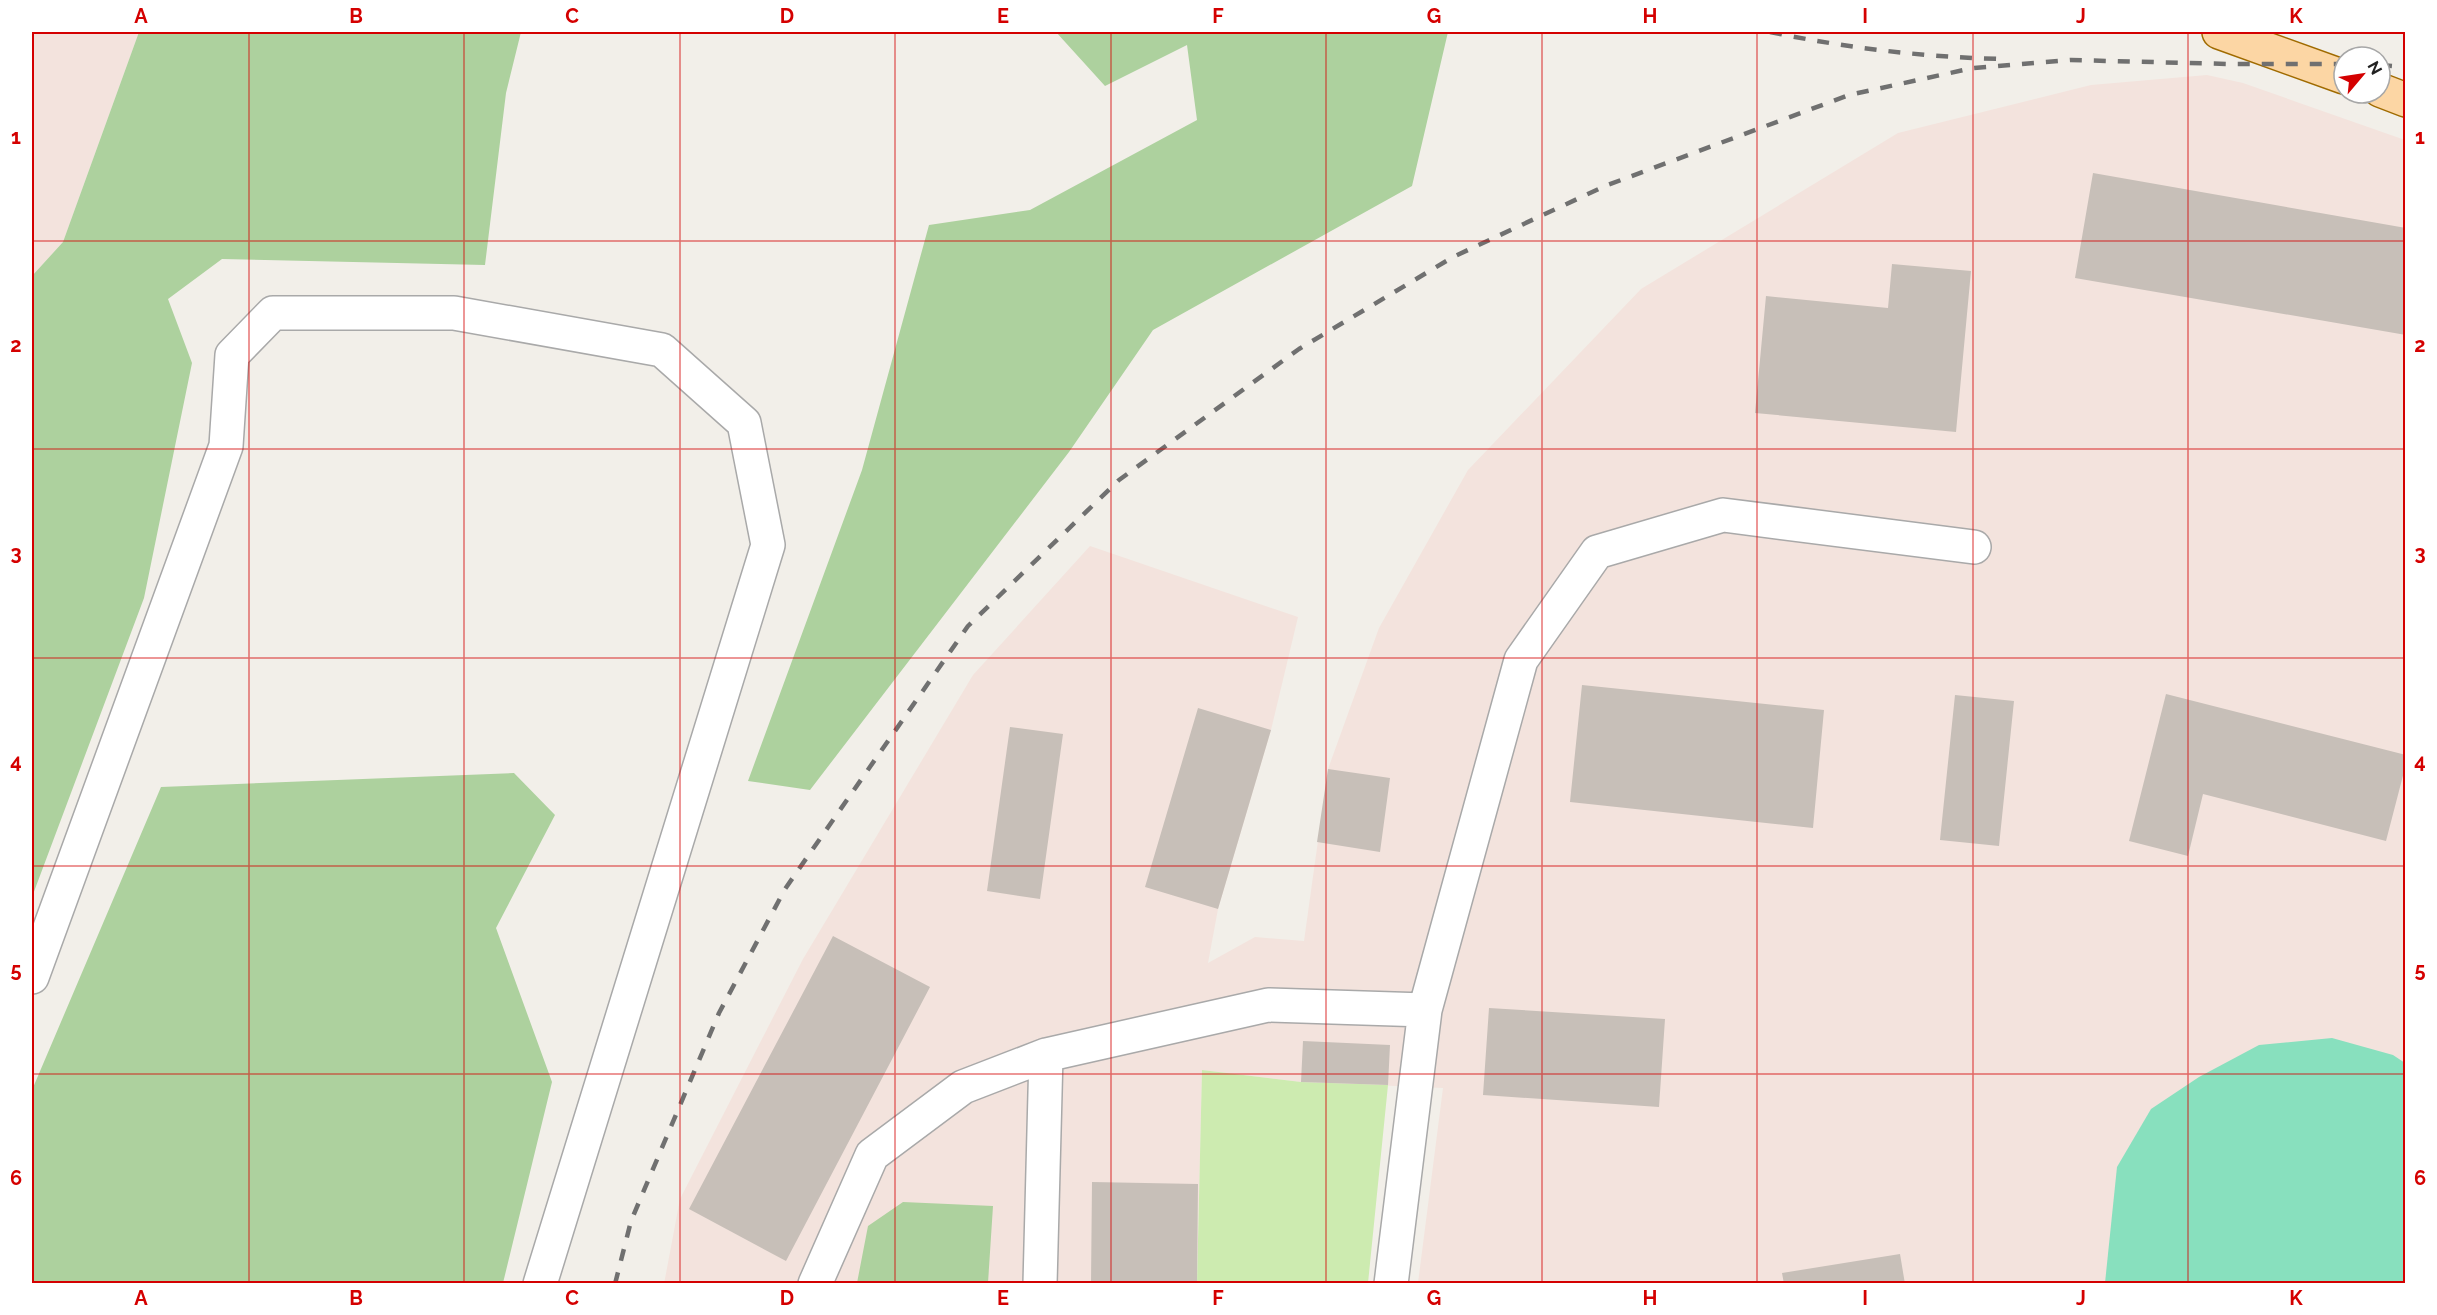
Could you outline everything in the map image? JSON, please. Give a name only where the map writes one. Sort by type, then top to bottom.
[{"type":"main road","points":[[2219,32],[2332,73]]},
{"type":"lane","points":[[32,977],[226,446],[232,355],[273,313],[454,313],[662,350],[744,423],[768,545],[540,1284]]},
{"type":"lane","points":[[1391,1284],[1425,1010],[1521,660],[1597,552],[1723,515],[1974,547]]},
{"type":"lane","points":[[814,1284],[872,1155],[963,1087],[1046,1055],[1268,1005],[1425,1010]]},
{"type":"lane","points":[[1040,1284],[1046,1055]]},
{"type":"shaded area","points":[[32,32],[139,32],[63,242],[32,276]]},
{"type":"shaded area","points":[[2207,75],[2243,83],[2405,140],[2405,1283],[1418,1283],[1443,1088],[1301,1082],[1202,1070],[1197,1283],[664,1284],[680,1199],[803,959],[973,675],[1090,546],[1298,617],[1271,730],[1218,909],[1208,963],[1255,937],[1304,941],[1328,769],[1379,628],[1468,470],[1641,289],[1898,133],[2091,85]]},
{"type":"green space","points":[[139,32],[521,32],[506,93],[485,265],[222,259],[168,299],[192,363],[144,598],[32,897],[32,276],[63,242]]},
{"type":"green space","points":[[1056,32],[1448,32],[1412,186],[1153,330],[1069,452],[810,790],[748,781],[862,470],[929,225],[1030,210],[1197,120],[1187,45],[1105,86]]},
{"type":"green space","points":[[514,773],[555,815],[496,928],[552,1082],[503,1283],[32,1283],[32,1090],[161,787]]},
{"type":"green space","points":[[2332,1038],[2393,1055],[2405,1063],[2405,1283],[2105,1283],[2117,1167],[2151,1109],[2199,1077],[2259,1045]]},
{"type":"green space","points":[[1202,1070],[1301,1082],[1388,1085],[1368,1283],[1197,1284]]},
{"type":"green space","points":[[903,1202],[993,1206],[988,1283],[857,1283],[868,1226]]},
{"type":"building","points":[[2093,173],[2406,228],[2406,335],[2075,278]]},
{"type":"building","points":[[1892,264],[1971,271],[1956,432],[1755,413],[1766,296],[1888,308]]},
{"type":"building","points":[[1582,685],[1824,710],[1813,828],[1570,802]]},
{"type":"building","points":[[2166,694],[2406,755],[2406,764],[2386,841],[2203,794],[2188,856],[2129,841]]},
{"type":"building","points":[[1955,695],[2014,701],[1999,846],[1940,840]]},
{"type":"building","points":[[1198,708],[1271,730],[1218,909],[1145,887]]},
{"type":"building","points":[[1010,727],[1063,734],[1040,899],[987,891]]},
{"type":"building","points":[[1328,769],[1390,778],[1380,852],[1317,842]]},
{"type":"building","points":[[833,936],[930,987],[786,1261],[689,1209]]},
{"type":"building","points":[[1489,1008],[1665,1019],[1659,1107],[1483,1095]]},
{"type":"building","points":[[1303,1041],[1390,1045],[1388,1085],[1301,1082]]},
{"type":"building","points":[[1092,1182],[1198,1184],[1197,1284],[1091,1284]]},
{"type":"building","points":[[1900,1254],[1905,1284],[1784,1284],[1782,1273]]},
{"type":"railway","points":[[1770,32],[1885,51],[2002,59]]},
{"type":"railway","points":[[615,1284],[631,1221],[719,1013],[785,889],[968,626],[1119,480],[1299,349],[1453,257],[1605,186],[1849,95],[1973,68],[2071,60],[2332,64]]},
{"type":"railway","points":[[2392,66],[2406,67]]}]
